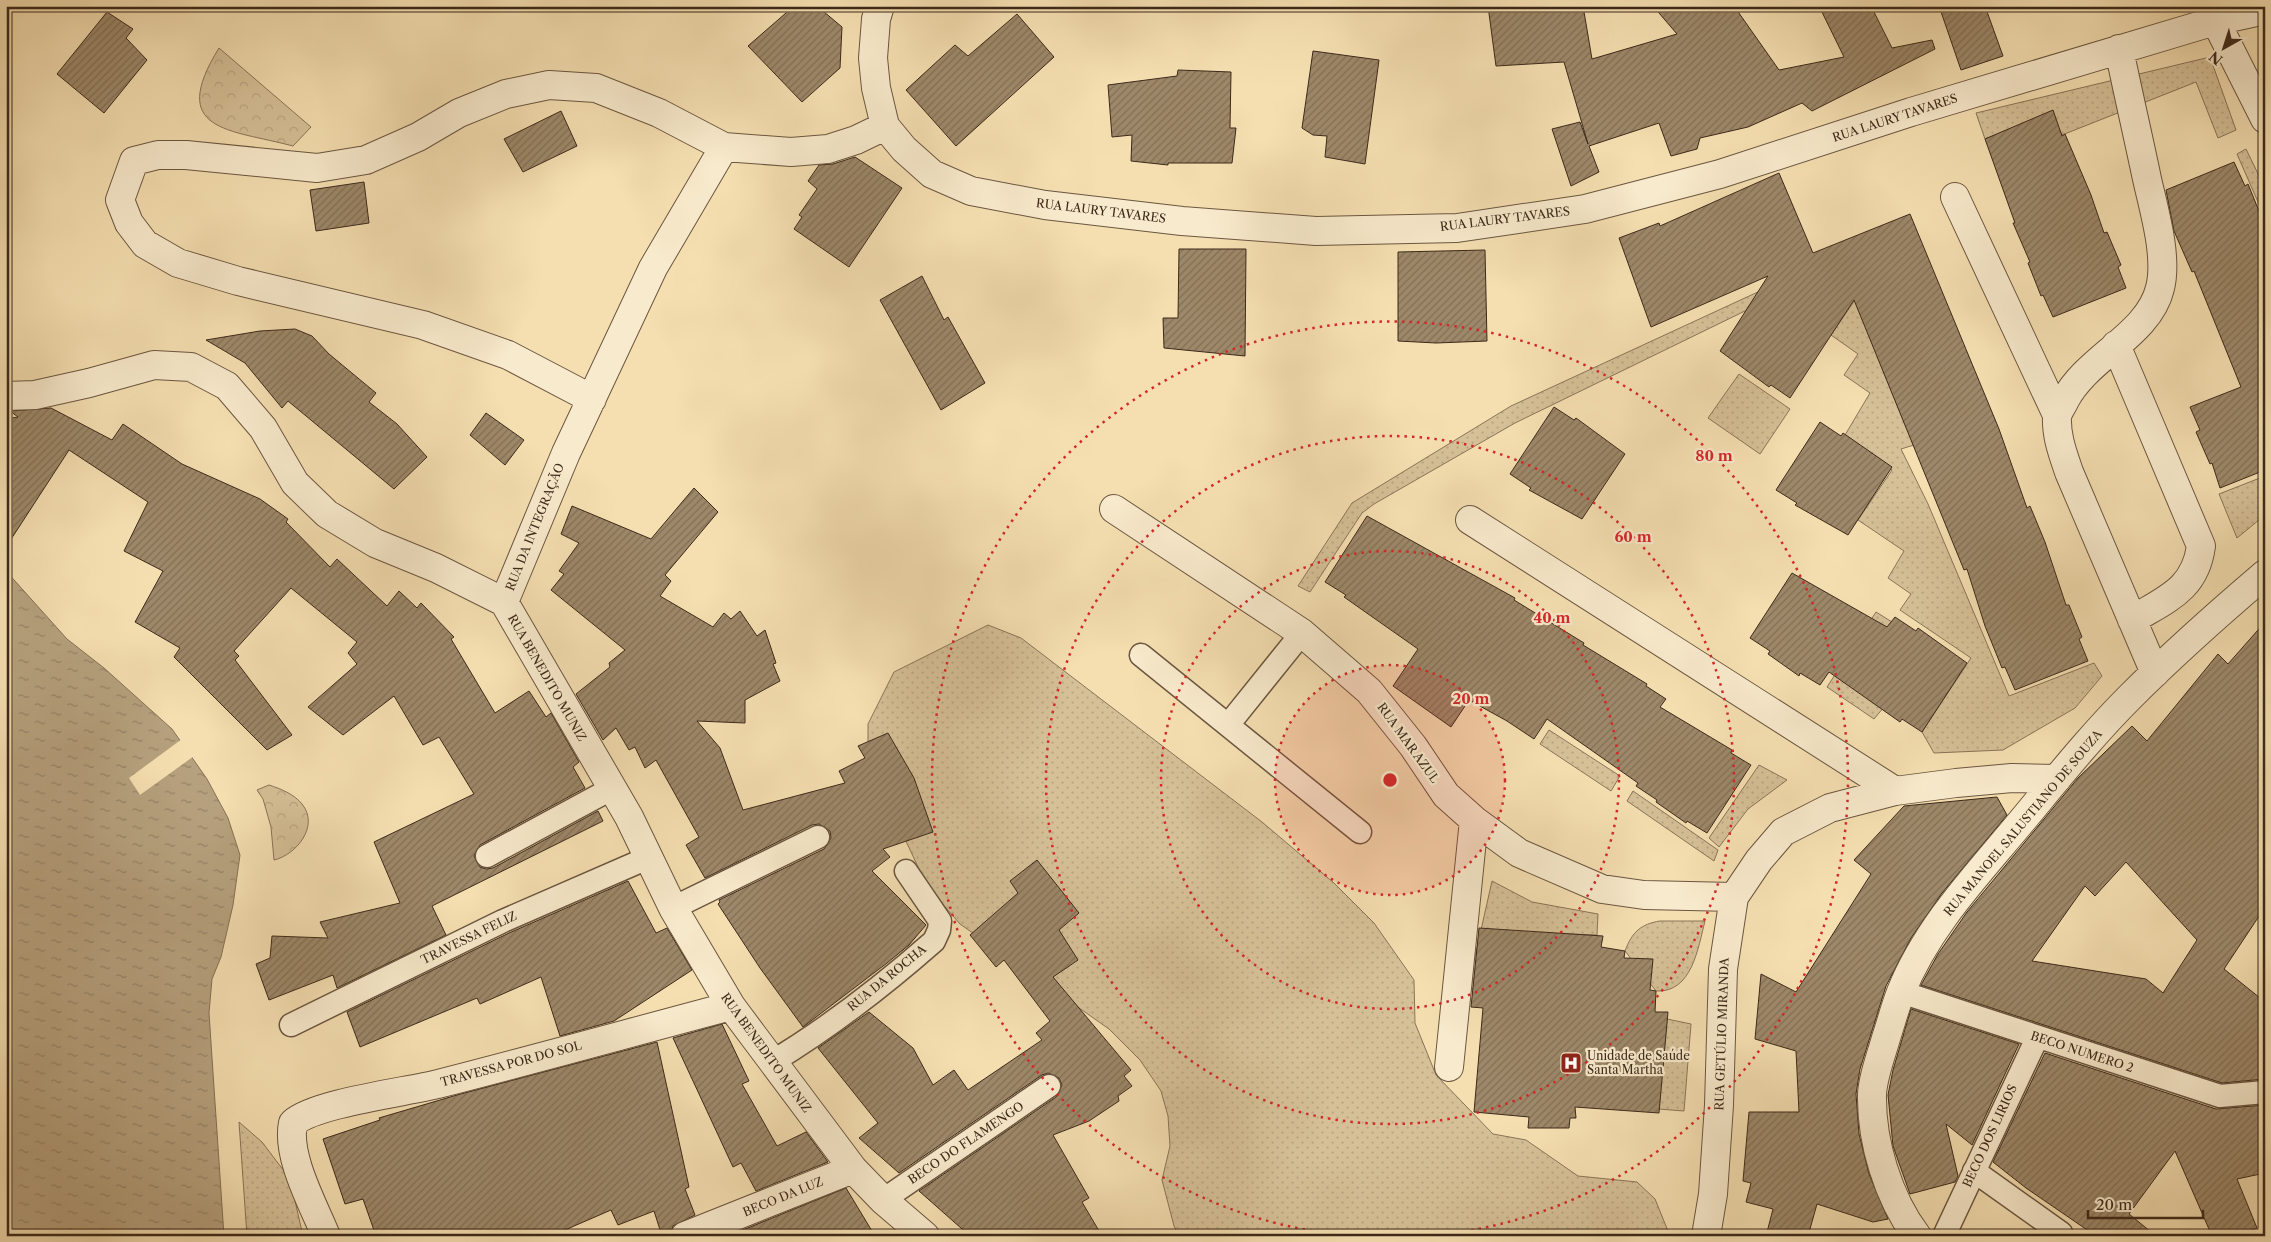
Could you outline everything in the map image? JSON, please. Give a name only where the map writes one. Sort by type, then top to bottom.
[{"type":"street","name":"RUA LAURY TAVARES","points":[[880,6],[876,19],[873,58],[876,88],[885,126],[904,149],[932,174],[971,191],[1027,201],[1182,221],[1316,231],[1457,228],[1585,209],[1720,174],[1910,112],[2119,49],[2211,13],[2265,10]]},
{"type":"street","points":[[2211,13],[2265,120]]},
{"type":"street","points":[[2057,415],[2070,392],[2090,368],[2134,329],[2150,310],[2160,288],[2162,258],[2119,49]]},
{"type":"street","points":[[592,399],[508,356],[423,325],[238,281],[178,263],[145,244],[129,223],[120,200],[134,161],[158,155],[186,155],[317,168],[366,160],[418,137],[459,113],[506,94],[549,85],[596,88],[659,113],[724,146],[791,152],[828,149],[856,140],[885,126]]},
{"type":"street","name":"RUA DA INTEGRAÇÃO","points":[[504,602],[566,453],[653,268],[724,146]]},
{"type":"street","points":[[1955,197],[2057,415],[2059,443],[2069,472],[2155,673]]},
{"type":"street","points":[[2116,345],[2201,546],[2199,565],[2188,582],[2174,595],[2132,620]]},
{"type":"street","name":"RUA BENEDITO MUNIZ","points":[[6,396],[35,395],[89,383],[154,364],[191,367],[227,386],[263,428],[294,482],[327,514],[375,543],[436,568],[504,602],[650,856],[673,908],[731,1006],[853,1169],[883,1200],[925,1236]]},
{"type":"street","name":"RUA MAR AZUL","points":[[1114,509],[1302,633],[1369,691],[1413,746],[1446,795],[1474,820],[1519,853],[1602,890],[1644,895],[1734,897]]},
{"type":"street","points":[[1470,520],[1895,791]]},
{"type":"street","name":"RUA MANOEL SALUSTIANO DE SOUZA","points":[[1917,1236],[1905,1220],[1891,1192],[1874,1128],[1872,1092],[1879,1060],[1901,992],[1916,961],[1947,912],[2057,779],[2127,700],[2265,574]]},
{"type":"street","name":"RUA GETÚLIO MIRANDA","points":[[1706,1236],[1713,1194],[1719,1104],[1722,969],[1734,897],[1759,860],[1783,832],[1830,808],[1895,791],[1993,780],[2057,779]]},
{"type":"street","points":[[1449,1067],[1474,820]]},
{"type":"street","name":"TRAVESSA POR DO SOL","points":[[326,1236],[300,1171],[292,1144],[293,1123],[299,1117],[320,1109],[436,1084],[731,1006]]},
{"type":"street","name":"BECO DA LUZ","points":[[685,1236],[853,1169]]},
{"type":"lane","points":[[1228,725],[1302,633]]},
{"type":"lane","points":[[1141,655],[1360,832]]},
{"type":"lane","points":[[487,856],[611,789]]},
{"type":"lane","points":[[673,908],[818,837]]},
{"type":"lane","name":"TRAVESSA FELIZ","points":[[291,1026],[503,921],[650,856]]},
{"type":"lane","name":"RUA DA ROCHA","points":[[772,1062],[805,1042],[848,1010],[934,941],[939,930],[940,920],[906,871]]},
{"type":"lane","name":"BECO NUMERO 2","points":[[1901,992],[2037,1038],[2220,1096],[2265,1092]]},
{"type":"lane","name":"BECO DOS LIRIOS","points":[[1944,1236],[2037,1038]]},
{"type":"lane","name":"BECO DO FLAMENGO","points":[[883,1200],[1049,1086]]},
{"type":"lane","points":[[1974,1171],[2060,1233]]},
{"type":"green space","points":[[219,48],[311,127],[293,146],[228,130],[212,122],[203,111],[200,96],[205,76]]},
{"type":"green space","points":[[2210,57],[2236,130],[2218,138],[2196,82],[2062,135],[2051,113],[1985,139],[1976,113]]},
{"type":"green space","points":[[2246,149],[2265,188],[2265,218],[2237,154]]},
{"type":"green space","points":[[1760,291],[1747,310],[1515,423],[1374,504],[1362,513],[1310,592],[1298,586],[1352,503],[1511,406]]},
{"type":"green space","points":[[1855,300],[1914,445],[1901,449],[1928,504],[2009,696],[2094,663],[2102,676],[2075,708],[2003,750],[1934,753],[1922,732],[1971,658],[1900,610],[1911,594],[1888,578],[1904,551],[1858,520],[1892,470],[1845,435],[1870,393],[1844,375],[1858,354],[1831,335]]},
{"type":"green space","points":[[1739,374],[1790,409],[1760,454],[1708,418]]},
{"type":"green space","points":[[2265,476],[2265,515],[2237,538],[2219,494]]},
{"type":"green space","points":[[1876,612],[1892,622],[1884,707],[1874,719],[1827,687]]},
{"type":"green space","points":[[988,625],[1021,638],[1262,822],[1334,883],[1374,923],[1414,980],[1415,1023],[1436,1075],[1493,1134],[1526,1140],[1578,1176],[1637,1182],[1655,1199],[1670,1236],[1179,1236],[1174,1226],[1162,1180],[1170,1146],[1168,1116],[1161,1091],[1140,1060],[1109,1029],[960,924],[939,900],[918,867],[868,759],[868,724],[894,672]]},
{"type":"green space","points":[[1549,730],[1620,776],[1611,791],[1540,744]]},
{"type":"green space","points":[[1759,765],[1787,780],[1748,809],[1719,847],[1709,838]]},
{"type":"green space","points":[[269,785],[287,792],[299,800],[307,813],[308,821],[307,830],[297,846],[282,857],[274,860],[271,827],[263,799],[257,790]]},
{"type":"green space","points":[[1633,791],[1718,850],[1714,861],[1627,801]]},
{"type":"green space","points":[[1492,881],[1532,902],[1598,914],[1597,935],[1512,932],[1488,991],[1468,988]]},
{"type":"green space","points":[[1660,921],[1705,921],[1696,956],[1685,977],[1678,985],[1668,990],[1656,991],[1625,951],[1638,930],[1648,924]]},
{"type":"green space","points":[[1667,1019],[1691,1024],[1684,1111],[1659,1109]]},
{"type":"green space","points":[[239,1122],[262,1142],[290,1179],[303,1236],[247,1236]]},
{"type":"water","points":[[6,571],[67,639],[104,668],[172,729],[207,779],[228,818],[240,855],[233,905],[221,957],[212,979],[209,1013],[224,1236],[6,1236]]},
{"type":"pier","points":[[182,739],[194,756],[140,795],[129,778]]},
{"type":"building","points":[[794,6],[817,6],[842,27],[840,68],[802,102],[748,46]]},
{"type":"building","points":[[1488,6],[1583,6],[1592,59],[1677,34],[1653,6],[1734,6],[1779,70],[1844,57],[1819,6],[1871,6],[1892,48],[1932,40],[1935,49],[1812,111],[1802,103],[1748,127],[1700,138],[1697,149],[1671,156],[1659,123],[1589,146],[1599,172],[1571,186],[1552,129],[1580,122],[1588,144],[1564,62],[1496,66]]},
{"type":"building","points":[[1939,6],[1985,6],[2003,56],[1961,70]]},
{"type":"building","points":[[107,12],[133,29],[126,38],[147,60],[104,113],[57,74]]},
{"type":"building","points":[[1017,14],[1054,57],[956,146],[906,90],[955,45],[968,56]]},
{"type":"building","points":[[1313,51],[1379,60],[1365,164],[1325,157],[1327,136],[1313,135],[1302,128]]},
{"type":"building","points":[[1178,70],[1231,72],[1230,128],[1236,128],[1232,163],[1168,163],[1168,165],[1131,161],[1132,135],[1112,137],[1108,85],[1177,76]]},
{"type":"building","points":[[2053,110],[2062,136],[2065,134],[2091,195],[2104,233],[2107,232],[2121,265],[2118,267],[2126,288],[2053,317],[2043,295],[2041,296],[2028,263],[2030,262],[2013,223],[2015,223],[1985,139]]},
{"type":"building","points":[[561,111],[577,146],[523,172],[504,139]]},
{"type":"building","points":[[855,157],[902,188],[849,267],[794,229],[802,217],[799,215],[817,189],[808,181],[819,165],[833,164]]},
{"type":"building","points":[[2234,162],[2245,186],[2248,184],[2265,226],[2265,470],[2220,488],[2212,463],[2210,464],[2196,432],[2200,430],[2190,407],[2241,387],[2194,271],[2192,272],[2174,231],[2166,190]]},
{"type":"building","points":[[1779,173],[1813,253],[1910,214],[1999,429],[2027,508],[2030,506],[2045,542],[2066,605],[2069,605],[2082,637],[2079,639],[2088,661],[2015,690],[2005,667],[2002,668],[1985,626],[1967,569],[1964,570],[1854,300],[1790,398],[1771,385],[1769,387],[1720,351],[1768,276],[1651,327],[1619,238],[1659,223],[1660,226]]},
{"type":"building","points":[[364,182],[369,223],[316,231],[310,190]]},
{"type":"building","points":[[1179,249],[1246,249],[1245,356],[1164,348],[1163,318],[1178,318]]},
{"type":"building","points":[[1485,250],[1487,341],[1436,343],[1398,341],[1398,252]]},
{"type":"building","points":[[922,276],[944,320],[948,317],[985,383],[941,410],[880,300]]},
{"type":"building","points":[[295,329],[312,336],[329,354],[376,393],[369,402],[397,424],[427,457],[394,489],[288,401],[282,408],[245,363],[206,340],[260,331]]},
{"type":"building","points":[[1554,407],[1574,420],[1576,418],[1625,454],[1582,519],[1529,490],[1531,488],[1510,474]]},
{"type":"building","points":[[51,408],[112,440],[123,424],[182,464],[260,499],[288,519],[286,522],[330,567],[337,559],[387,606],[399,591],[417,608],[421,603],[454,637],[451,639],[495,713],[529,691],[546,717],[551,713],[579,762],[573,767],[585,788],[480,845],[474,856],[480,867],[486,869],[493,868],[598,811],[603,821],[432,906],[446,935],[337,988],[333,975],[269,1000],[256,964],[270,958],[272,936],[328,938],[320,922],[400,903],[374,842],[474,794],[439,737],[423,745],[394,696],[343,735],[308,707],[357,664],[348,653],[357,642],[291,588],[234,651],[239,656],[235,660],[292,735],[267,750],[174,657],[180,648],[135,622],[163,571],[124,551],[148,502],[69,450],[6,547],[6,419],[18,417],[10,411]]},
{"type":"building","points":[[486,413],[524,440],[505,465],[470,435]]},
{"type":"building","points":[[1820,422],[1841,436],[1843,433],[1892,467],[1848,535],[1795,505],[1797,503],[1776,490]]},
{"type":"building","points":[[694,488],[718,512],[665,575],[671,581],[660,596],[713,627],[724,613],[731,619],[740,611],[757,636],[765,630],[776,663],[773,664],[780,681],[745,700],[745,723],[697,721],[720,748],[743,810],[845,783],[839,771],[865,758],[858,746],[888,733],[914,778],[933,832],[883,849],[890,857],[872,871],[926,925],[909,945],[803,1027],[760,968],[718,904],[719,900],[824,849],[831,838],[830,831],[819,824],[812,825],[705,878],[686,845],[699,837],[656,760],[645,768],[635,747],[629,750],[616,728],[603,740],[576,694],[610,667],[609,663],[625,650],[551,590],[564,574],[559,571],[579,543],[561,534],[572,506],[651,539]]},
{"type":"building","points":[[1367,516],[1515,598],[1514,600],[1584,643],[1583,645],[1647,684],[1646,686],[1666,699],[1660,707],[1732,750],[1731,753],[1751,765],[1707,833],[1687,821],[1686,823],[1656,802],[1657,800],[1636,786],[1638,783],[1547,719],[1534,739],[1507,721],[1469,700],[1451,727],[1393,686],[1418,649],[1344,597],[1346,595],[1325,582]]},
{"type":"building","points":[[1792,573],[1887,627],[1895,617],[1916,631],[1918,628],[1967,663],[1922,732],[1902,719],[1900,722],[1829,672],[1820,685],[1800,673],[1799,676],[1768,654],[1770,651],[1750,638]]},
{"type":"building","points":[[2265,622],[2265,907],[2224,969],[2265,1002],[2265,1079],[2222,1083],[1921,985],[1938,954],[1967,912],[2078,778],[2132,726],[2147,741],[2218,654],[2228,664]],"holes":[[[2126,862],[2197,940],[2163,993],[2146,979],[2032,961],[2085,886],[2095,896]]]},
{"type":"building","points":[[1997,797],[2007,815],[1942,893],[1911,938],[1886,986],[1860,1069],[1856,1094],[1859,1134],[1869,1174],[1888,1219],[1873,1222],[1817,1204],[1808,1236],[1766,1236],[1773,1209],[1746,1202],[1751,1183],[1743,1181],[1749,1112],[1799,1112],[1796,1051],[1755,1039],[1761,974],[1796,992],[1871,874],[1854,860],[1904,806]]},
{"type":"building","points":[[1037,860],[1079,913],[1059,930],[1078,960],[1053,977],[1131,1070],[1124,1076],[1132,1086],[1118,1096],[1119,1101],[1089,1121],[1053,1135],[1089,1198],[1082,1202],[1102,1236],[970,1236],[919,1191],[1056,1097],[1062,1085],[1059,1078],[1048,1073],[1042,1075],[899,1173],[859,1138],[878,1123],[818,1048],[869,1012],[913,1048],[933,1085],[954,1070],[968,1090],[1042,1040],[1036,1033],[1050,1021],[1004,960],[996,967],[970,935],[1018,893],[1010,881]]},
{"type":"building","points":[[628,881],[656,933],[667,928],[692,970],[614,1021],[560,1036],[541,977],[480,1004],[477,998],[360,1047],[347,1012],[509,933]]},
{"type":"building","name":"Unidade de Saúde Santa Martha","points":[[1479,928],[1603,936],[1601,947],[1625,951],[1624,958],[1653,959],[1650,990],[1656,991],[1655,1012],[1668,1012],[1659,1113],[1575,1107],[1576,1118],[1570,1118],[1569,1128],[1528,1128],[1529,1117],[1474,1112],[1483,1008],[1471,1007]]},
{"type":"building","points":[[1911,1009],[2019,1044],[1972,1145],[1946,1124],[1958,1176],[1955,1182],[1910,1194],[1893,1146],[1888,1095],[1893,1070]]},
{"type":"building","points":[[722,1024],[749,1081],[742,1084],[777,1146],[806,1132],[828,1162],[756,1191],[741,1163],[733,1167],[673,1038]]},
{"type":"building","points":[[657,1042],[689,1187],[685,1189],[695,1215],[673,1226],[670,1236],[662,1236],[654,1211],[618,1225],[611,1210],[551,1236],[376,1236],[363,1199],[345,1204],[323,1139],[380,1120],[379,1118],[457,1095]]},
{"type":"building","points":[[2045,1053],[2216,1109],[2265,1105],[2265,1173],[2237,1179],[2257,1228],[2236,1236],[2212,1236],[2175,1151],[2129,1214],[2156,1236],[2096,1236],[2026,1188],[1993,1162]]},
{"type":"building","points":[[846,1188],[875,1236],[728,1236]]},
{"type":"place","name":"Unidade de Saúde Santa Martha","points":[[1571,1063]]}]
